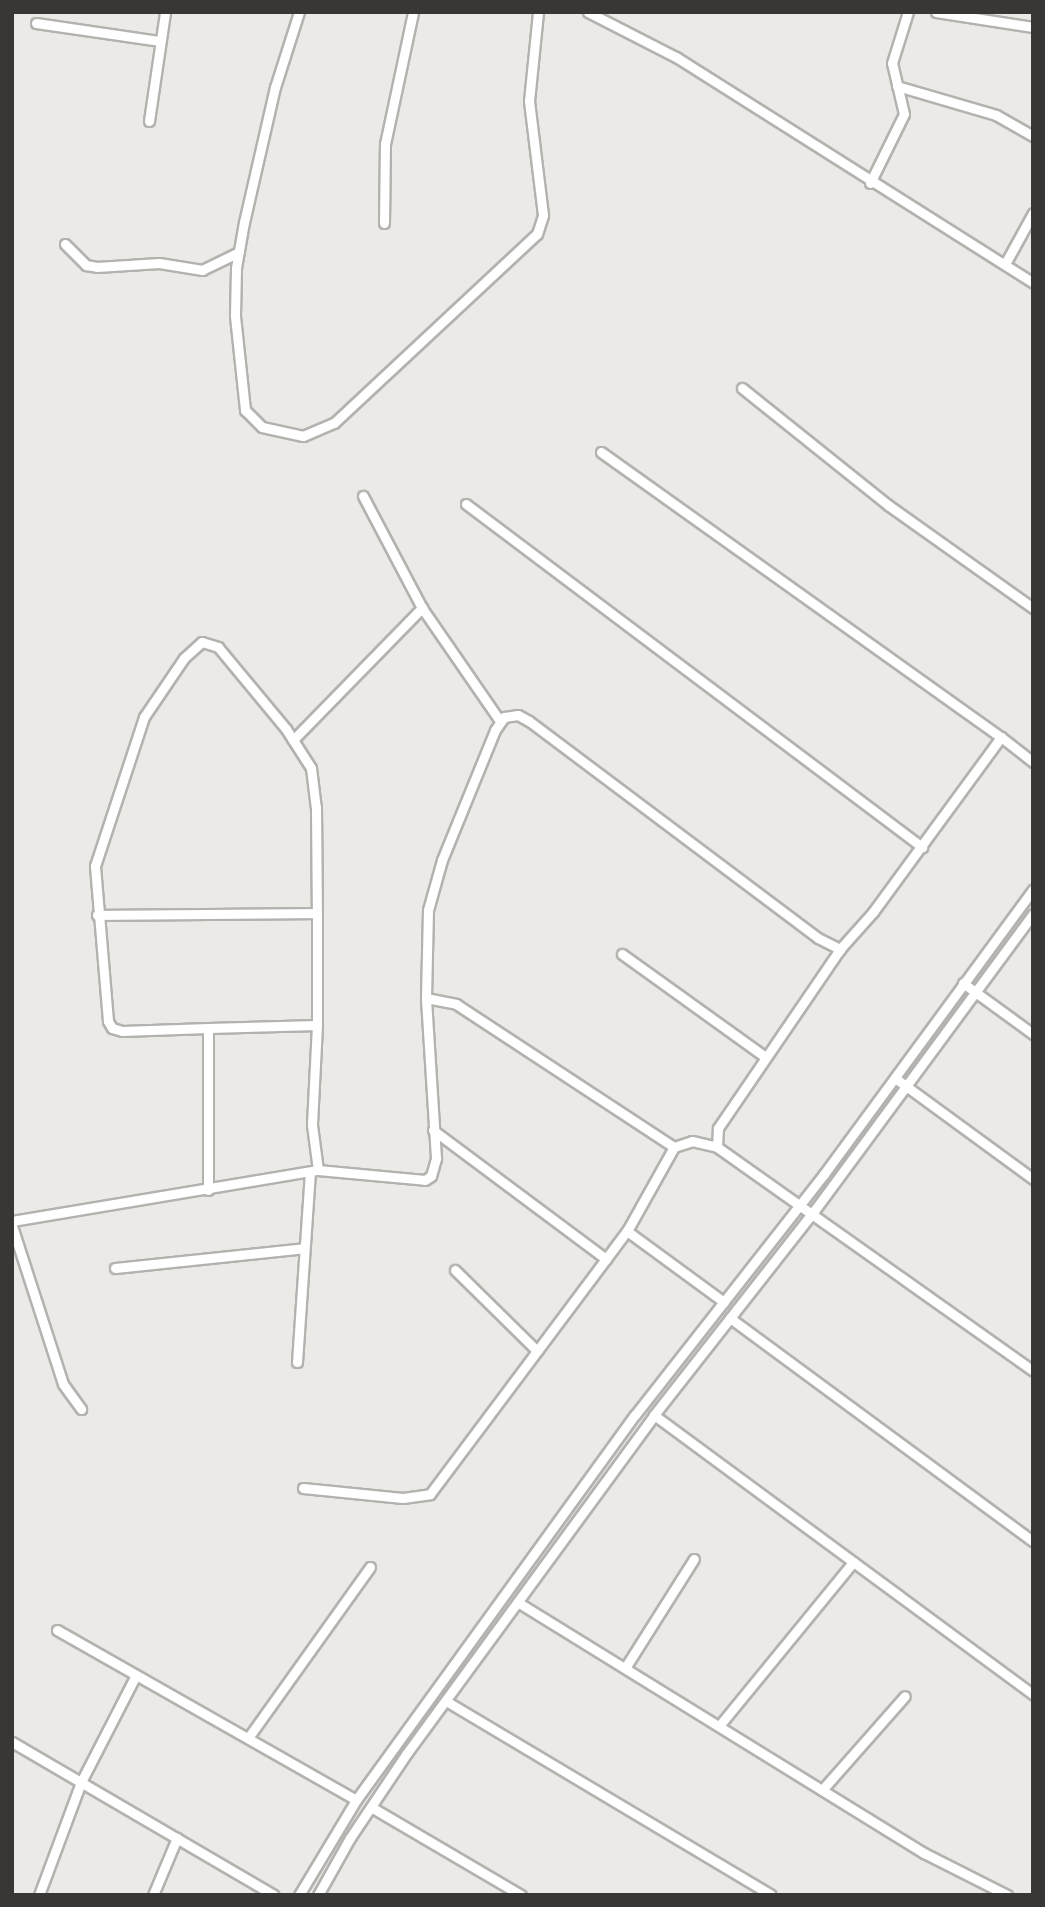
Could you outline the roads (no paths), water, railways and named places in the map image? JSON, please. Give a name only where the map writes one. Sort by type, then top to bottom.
[{"type":"street","points":[[149,121],[165,12]]},
{"type":"street","points":[[299,12],[275,87],[240,252],[236,316],[245,410],[262,427],[286,435],[320,432],[537,234],[543,215],[529,101],[538,12]]},
{"type":"street","points":[[384,223],[385,144],[413,12]]},
{"type":"street","points":[[588,12],[676,57],[870,183],[1033,283]]},
{"type":"street","points":[[870,183],[904,114],[892,64],[908,12]]},
{"type":"street","points":[[936,12],[1033,27]]},
{"type":"street","points":[[36,23],[159,41]]},
{"type":"street","points":[[897,86],[996,115],[1033,136]]},
{"type":"street","points":[[1006,264],[1033,213]]},
{"type":"street","points":[[65,244],[86,265],[97,267],[159,263],[202,270],[240,252]]},
{"type":"street","points":[[742,388],[888,505],[1033,608]]},
{"type":"street","points":[[601,452],[1033,762]]},
{"type":"street","points":[[363,496],[422,608],[500,721]]},
{"type":"street","points":[[466,504],[922,847]]},
{"type":"street","points":[[293,740],[422,608]]},
{"type":"street","points":[[297,1362],[304,1248],[314,1171],[312,1125],[317,1025],[315,787],[311,768],[293,740],[218,647],[202,642],[193,647],[144,717],[99,844],[95,866],[97,915],[112,1028],[122,1031],[317,1025]]},
{"type":"street","points":[[81,1409],[63,1384],[12,1223],[314,1171],[425,1180],[434,1169],[426,998],[426,937],[436,883],[500,721],[509,715],[528,721],[818,938],[840,949]]},
{"type":"street","points":[[717,1147],[718,1128],[764,1056],[840,949],[922,847],[1001,737]]},
{"type":"street","points":[[299,1895],[356,1800],[522,1572],[724,1302],[801,1205],[1033,889]]},
{"type":"street","points":[[97,915],[317,913]]},
{"type":"street","points":[[318,1895],[407,1753],[535,1582],[654,1415],[814,1211],[1033,914]]},
{"type":"street","points":[[622,954],[764,1056]]},
{"type":"street","points":[[963,983],[1033,1034]]},
{"type":"street","points":[[426,998],[456,1004],[674,1147]]},
{"type":"street","points":[[208,1028],[208,1190]]},
{"type":"street","points":[[895,1077],[1033,1179]]},
{"type":"street","points":[[433,1130],[606,1259]]},
{"type":"street","points":[[303,1488],[403,1498],[430,1493],[626,1231],[674,1147],[692,1141],[717,1147],[801,1205],[814,1211],[1033,1371]]},
{"type":"street","points":[[626,1231],[724,1302]]},
{"type":"street","points":[[115,1268],[304,1248]]},
{"type":"street","points":[[455,1270],[537,1351]]},
{"type":"street","points":[[730,1318],[1033,1541]]},
{"type":"street","points":[[654,1415],[1033,1694]]},
{"type":"street","points":[[625,1668],[694,1559]]},
{"type":"street","points":[[719,1726],[853,1562]]},
{"type":"street","points":[[248,1738],[370,1567]]},
{"type":"street","points":[[522,1572],[535,1582]]},
{"type":"street","points":[[519,1603],[924,1853],[1007,1895]]},
{"type":"street","points":[[57,1630],[356,1800]]},
{"type":"street","points":[[39,1895],[81,1782],[136,1675]]},
{"type":"street","points":[[822,1790],[905,1696]]},
{"type":"street","points":[[446,1702],[771,1895]]},
{"type":"street","points":[[12,1742],[274,1895]]},
{"type":"street","points":[[396,1745],[407,1753]]},
{"type":"street","points":[[371,1807],[521,1895]]},
{"type":"street","points":[[153,1895],[177,1838]]}]
